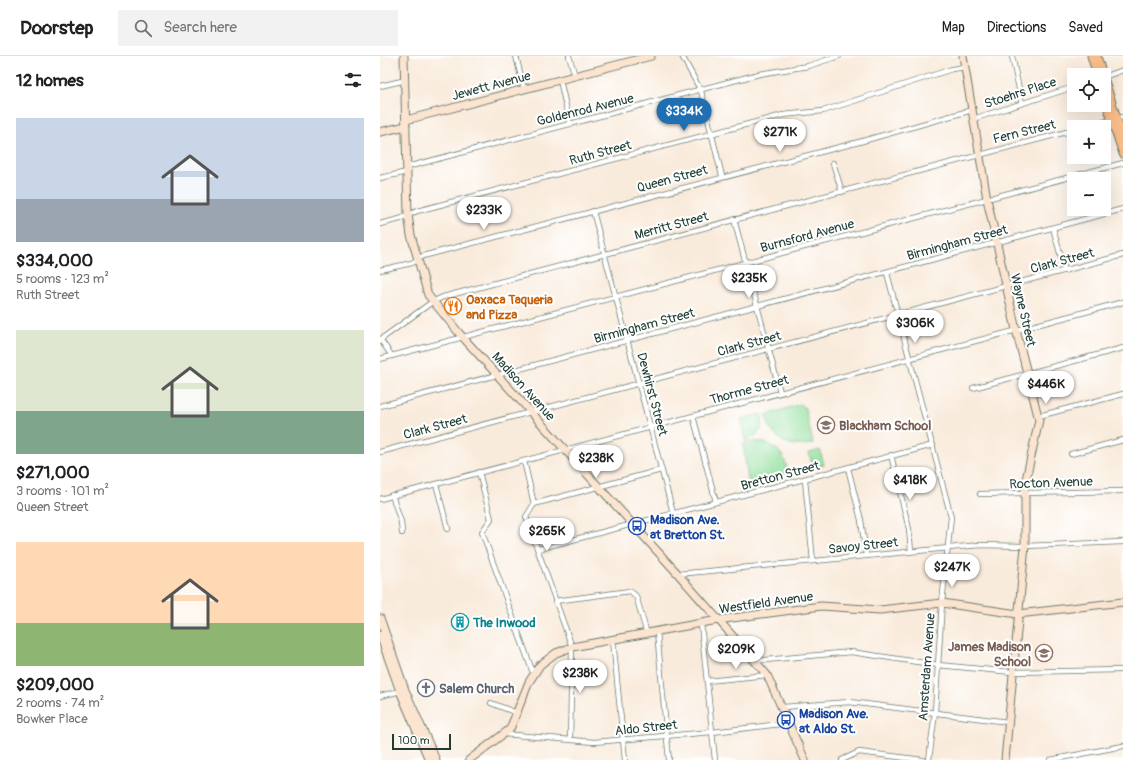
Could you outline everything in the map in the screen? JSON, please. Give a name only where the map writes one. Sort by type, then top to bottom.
[{"type":"main road","points":[[1091,56],[1095,68]]},
{"type":"main road","points":[[1097,56],[1101,68]]},
{"type":"main road","points":[[1111,100],[1123,137]]},
{"type":"main road","points":[[1111,109],[1117,119],[1123,154]]},
{"type":"street","name":"Madison Avenue","points":[[404,56],[406,80],[408,215],[417,259],[426,292],[432,302],[464,338],[678,574],[767,675],[783,707],[805,760]]},
{"type":"street","points":[[516,56],[524,89]]},
{"type":"street","points":[[569,56],[575,76]]},
{"type":"street","name":"Jewett Avenue","points":[[380,132],[524,89],[575,76],[627,59],[651,56]]},
{"type":"street","points":[[682,56],[700,91],[722,176]]},
{"type":"street","name":"Goldenrod Avenue","points":[[380,178],[407,169],[570,124],[700,91],[759,74],[808,66],[838,56]]},
{"type":"street","name":"Wayne Street","points":[[963,56],[979,154],[996,242],[1016,330],[1039,416],[1024,494],[1025,546],[1012,672],[1005,760]]},
{"type":"street","points":[[1012,56],[1022,103]]},
{"type":"street","name":"Ruth Street","points":[[380,224],[400,219],[417,211],[711,133],[783,115],[823,112],[952,69],[965,67]]},
{"type":"street","points":[[1111,74],[1123,70]]},
{"type":"street","points":[[380,86],[406,80]]},
{"type":"street","points":[[560,80],[570,124]]},
{"type":"street","name":"Stoehrs Place","points":[[973,119],[1067,89]]},
{"type":"street","name":"Queen Street","points":[[380,270],[412,262],[423,256],[593,210],[859,142],[972,110]]},
{"type":"street","name":"Fern Street","points":[[979,154],[1067,132]]},
{"type":"street","name":"Merritt Street","points":[[380,339],[432,302],[443,297],[734,219],[842,192],[979,154]]},
{"type":"street","points":[[833,163],[842,192]]},
{"type":"street","name":"Burnsford Avenue","points":[[380,359],[616,298],[745,262],[1123,163]]},
{"type":"street","name":"Birmingham Street","points":[[380,406],[887,273],[996,242],[1123,209]]},
{"type":"street","name":"Dewhirst Street","points":[[593,210],[673,513]]},
{"type":"street","points":[[734,219],[780,392]]},
{"type":"street","points":[[1054,228],[1065,270]]},
{"type":"street","name":"Clark Street","points":[[380,452],[1123,255]]},
{"type":"street","name":"Amsterdam Avenue","points":[[887,273],[951,516],[942,603],[935,712],[929,760]]},
{"type":"street","name":"Thorme Street","points":[[380,499],[1123,302]]},
{"type":"street","points":[[380,339],[392,356]]},
{"type":"street","points":[[973,388],[1027,372],[1123,348]]},
{"type":"street","points":[[1039,416],[1123,394]]},
{"type":"street","points":[[693,416],[716,502]]},
{"type":"street","points":[[1071,454],[1123,440]]},
{"type":"street","name":"Bretton Street","points":[[538,549],[805,480],[890,455],[933,445]]},
{"type":"street","points":[[890,455],[909,529],[911,551]]},
{"type":"street","points":[[524,461],[534,504]]},
{"type":"street","points":[[848,468],[862,520],[866,555]]},
{"type":"street","points":[[570,739],[572,647],[526,517],[534,504],[661,470]]},
{"type":"street","points":[[479,472],[491,519],[482,532],[533,673]]},
{"type":"street","points":[[805,480],[813,561]]},
{"type":"street","points":[[436,484],[448,529]]},
{"type":"street","name":"Rocton Avenue","points":[[980,494],[1123,491]]},
{"type":"street","points":[[392,496],[401,522],[402,532]]},
{"type":"street","name":"Savoy Street","points":[[678,574],[948,547],[1123,542]]},
{"type":"street","points":[[555,601],[630,591],[636,596],[647,634]]},
{"type":"street","name":"Westfield Avenue","points":[[469,760],[510,729],[533,673],[549,657],[572,647],[718,620],[821,606],[880,610],[942,603],[1018,614],[1123,602]]},
{"type":"street","points":[[380,618],[402,690]]},
{"type":"street","points":[[701,624],[715,760]]},
{"type":"street","points":[[657,632],[669,760]]},
{"type":"street","points":[[380,635],[432,760]]},
{"type":"street","points":[[613,640],[625,760]]},
{"type":"street","points":[[754,660],[851,652],[938,665],[1012,672],[1123,670]]},
{"type":"street","points":[[707,681],[767,675]]},
{"type":"street","points":[[380,696],[402,690]]},
{"type":"street","points":[[783,707],[850,702],[1008,722]]},
{"type":"street","points":[[491,703],[517,713]]},
{"type":"street","name":"Aldo Street","points":[[504,734],[594,742],[622,741],[666,735],[712,732],[790,723]]},
{"type":"street","points":[[1050,760],[1123,746]]},
{"type":"street","points":[[842,760],[859,752],[923,760]]},
{"type":"green space","points":[[800,404],[805,408],[813,443],[805,445],[789,444],[776,436],[768,423],[766,415]]},
{"type":"green space","points":[[761,414],[762,427],[760,431],[754,437],[745,441],[741,419]]},
{"type":"green space","points":[[754,441],[767,444],[777,450],[784,460],[787,473],[751,482],[748,480],[743,444]]},
{"type":"green space","points":[[820,450],[824,465],[813,468],[809,453]]},
{"type":"place","name":"Oaxaca Taqueria and Pizza","points":[[453,306]]},
{"type":"place","name":"Blackham School","points":[[826,425]]},
{"type":"place","name":"Madison Ave. at Bretton St.","points":[[637,526]]},
{"type":"place","name":"The Inwood","points":[[460,622]]},
{"type":"place","name":"James Madison School","points":[[1044,653]]},
{"type":"place","name":"Salem Church","points":[[426,688]]},
{"type":"place","name":"Madison Ave. at Aldo St.","points":[[786,720]]}]
